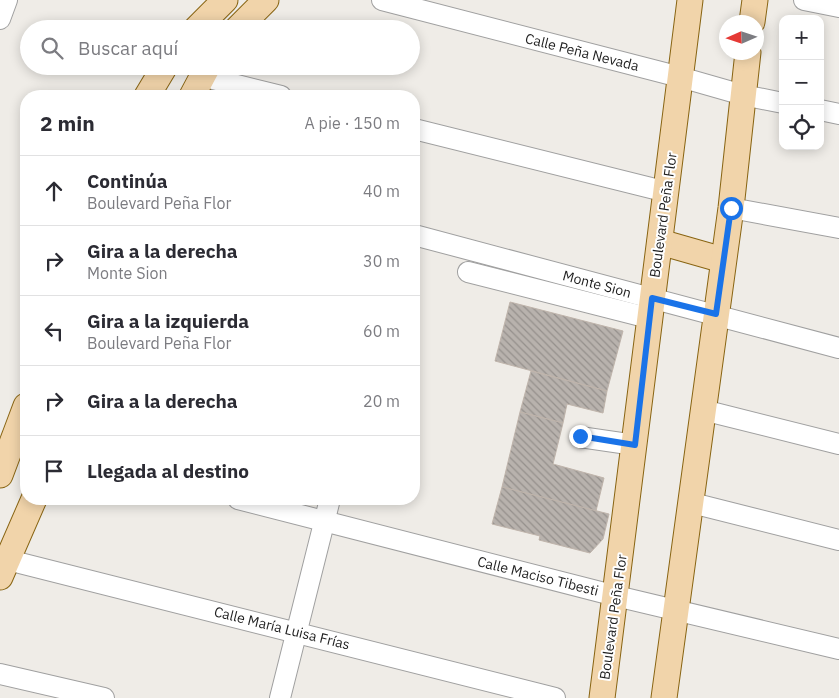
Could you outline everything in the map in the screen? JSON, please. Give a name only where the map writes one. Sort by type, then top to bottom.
[{"type":"main road","points":[[205,20],[225,0]]},
{"type":"main road","points":[[247,20],[266,0]]},
{"type":"main road","name":"Boulevard Peña Flor","points":[[602,698],[690,0]]},
{"type":"main road","points":[[753,15],[755,0]]},
{"type":"main road","points":[[664,698],[731,208],[747,60]]},
{"type":"main road","points":[[151,90],[160,75]]},
{"type":"main road","points":[[660,242],[723,260]]},
{"type":"main road","points":[[20,422],[0,476],[20,486]]},
{"type":"main road","points":[[4,569],[31,505]]},
{"type":"street","points":[[0,19],[7,0]]},
{"type":"street","name":"Calle Peña Nevada","points":[[382,0],[680,77],[743,96],[779,102]]},
{"type":"street","points":[[804,0],[839,7]]},
{"type":"street","points":[[200,80],[251,90]]},
{"type":"street","points":[[824,111],[839,114]]},
{"type":"street","points":[[420,130],[667,192]]},
{"type":"street","points":[[731,208],[839,228]]},
{"type":"street","name":"Monte Sion","points":[[420,237],[650,308],[716,314],[839,348]]},
{"type":"street","points":[[468,272],[650,308]]},
{"type":"street","points":[[703,410],[839,444]]},
{"type":"street","points":[[580,436],[635,445]]},
{"type":"street","points":[[692,503],[839,540]]},
{"type":"street","name":"Calle Maciso Tibesti","points":[[260,505],[616,596],[839,649]]},
{"type":"street","points":[[280,698],[328,505]]},
{"type":"street","name":"Calle María Luisa Frías","points":[[4,569],[297,632],[555,698]]},
{"type":"street","points":[[0,674],[104,698]]},
{"type":"building","points":[[510,302],[623,331],[607,391],[495,361]]},
{"type":"building","points":[[531,371],[607,391],[603,413],[567,404],[563,423],[520,412]]},
{"type":"building","points":[[520,412],[563,423],[553,464],[604,478],[596,511],[502,487]]},
{"type":"building","points":[[502,487],[609,514],[603,539],[590,553],[539,540],[540,536],[492,524]]},
{"type":"route","points":[[580,436],[635,445],[652,298],[716,314],[731,208]]}]
